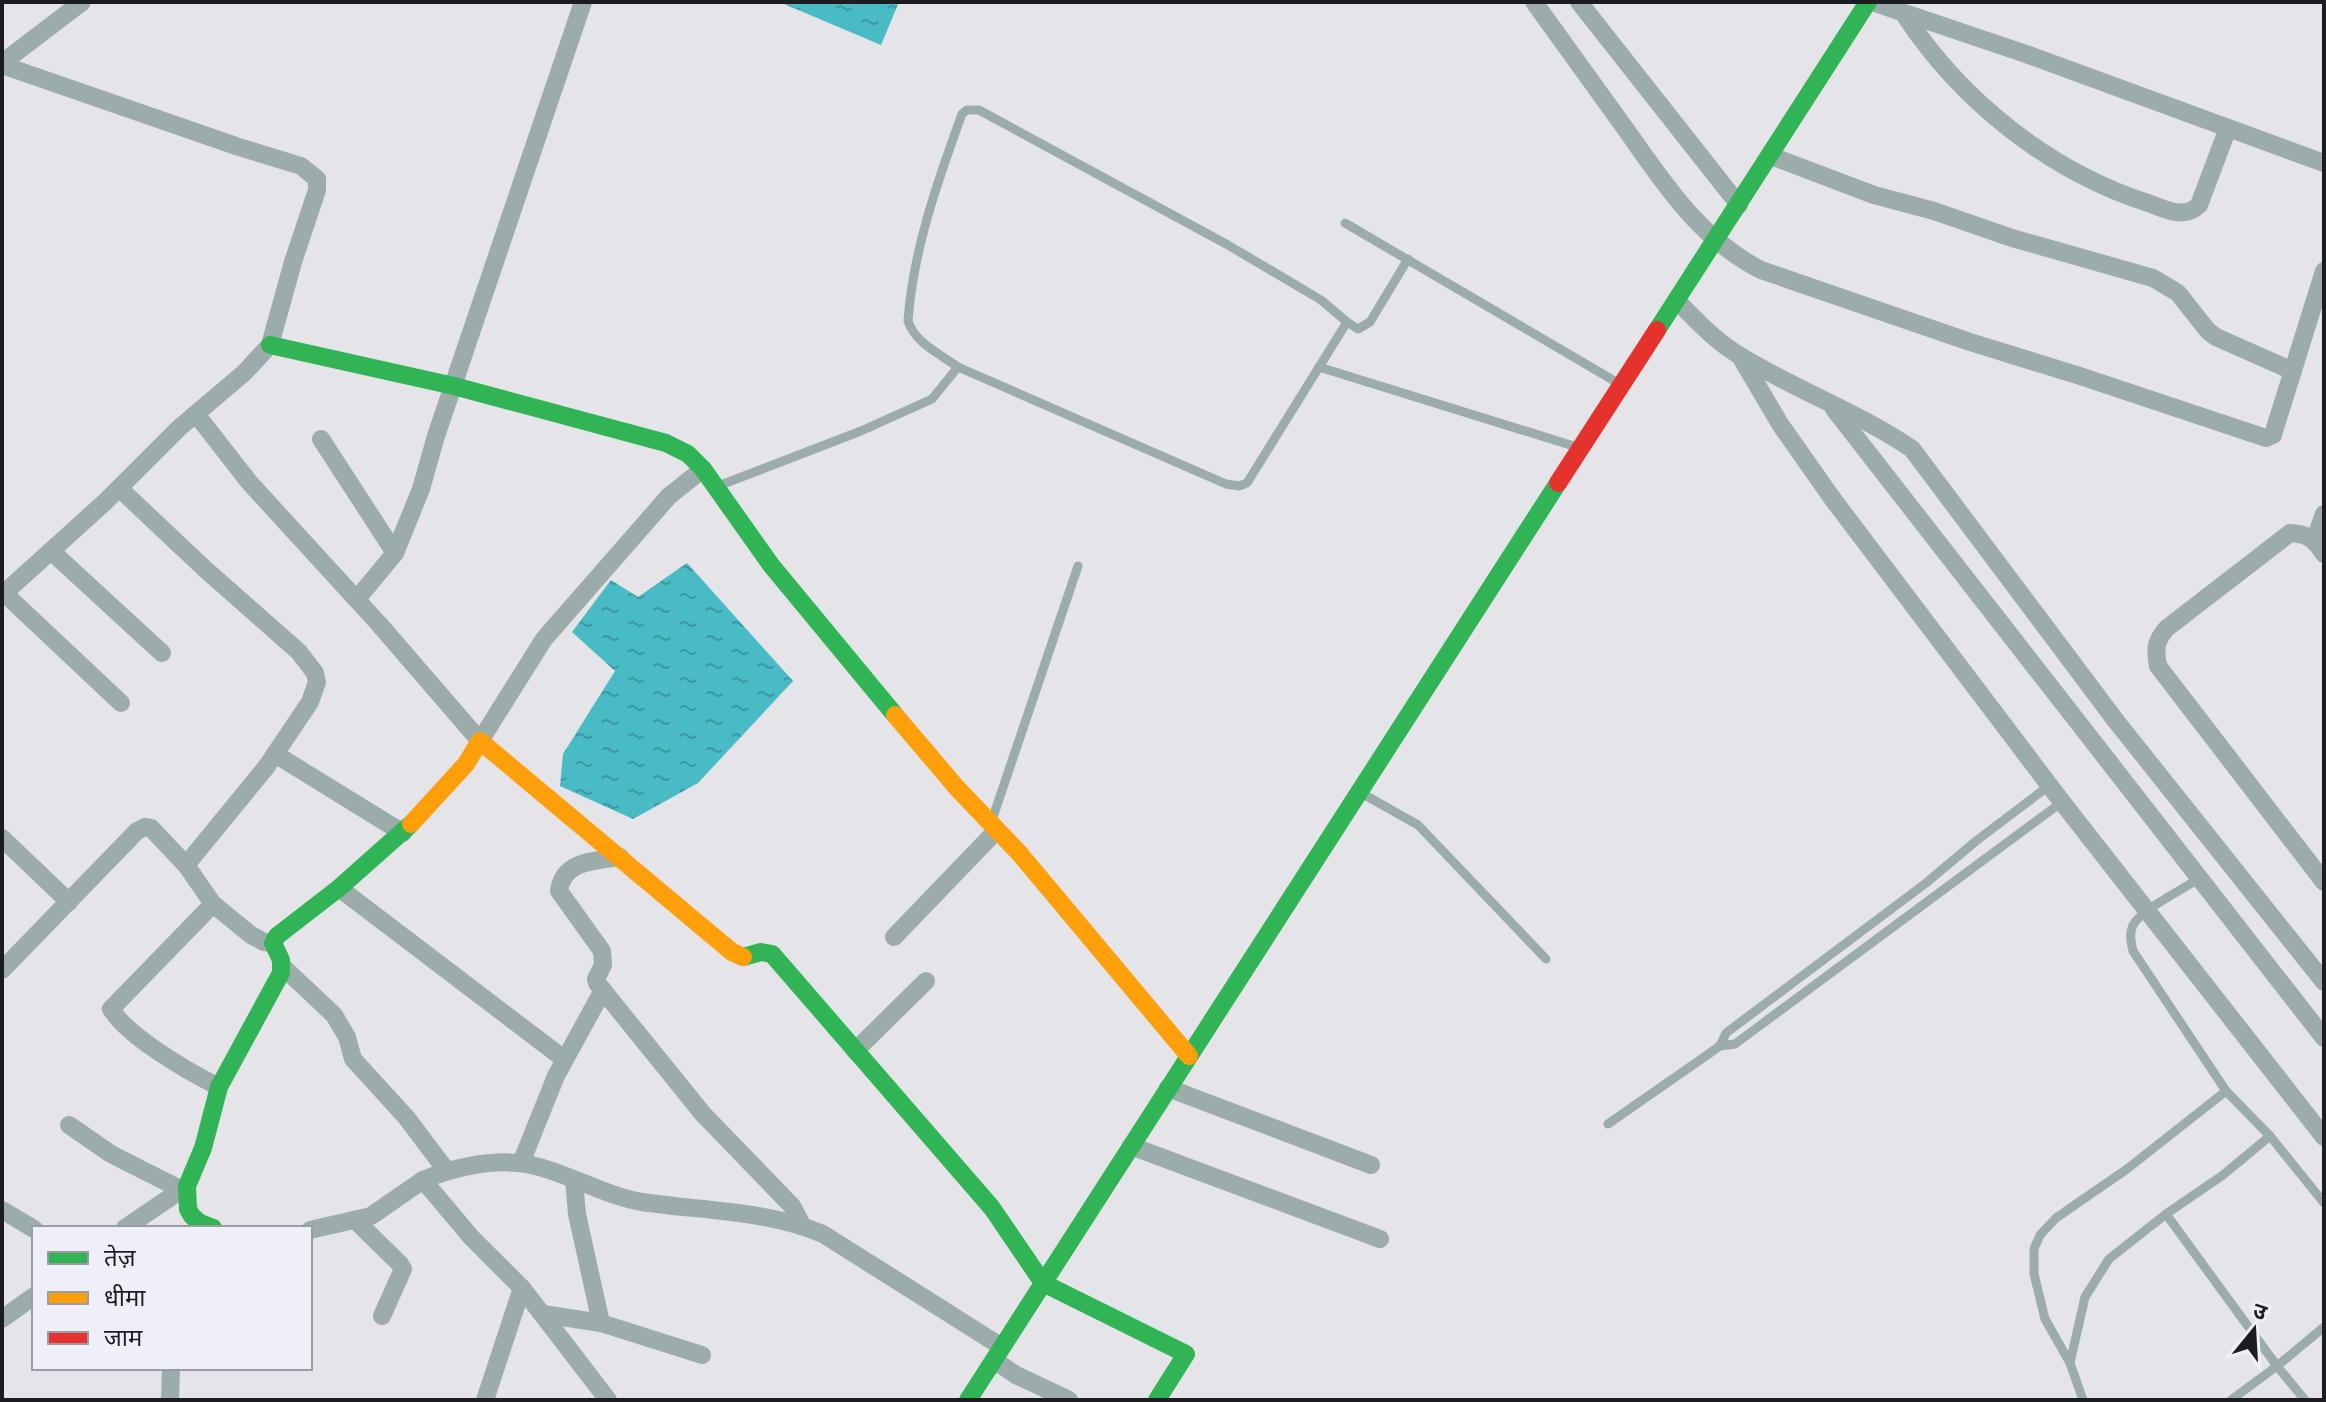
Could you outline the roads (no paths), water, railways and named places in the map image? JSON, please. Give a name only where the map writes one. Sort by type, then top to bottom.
[{"type":"street","points":[[2,64],[82,2]]},
{"type":"street","points":[[357,599],[395,553],[421,489],[583,2]]},
{"type":"street","points":[[1534,2],[1682,208],[1739,259],[1761,270],[1970,342],[2263,438],[2273,435],[2324,271]]},
{"type":"street","points":[[1579,2],[1739,205]]},
{"type":"street","points":[[968,1400],[1358,791],[1870,2],[2026,54],[2324,163]]},
{"type":"street","points":[[1904,14],[1937,59],[1992,113],[2071,171],[2135,199],[2178,213],[2195,210],[2228,128]]},
{"type":"street","points":[[2,64],[301,166],[317,179],[317,190],[270,345],[244,373],[179,428],[119,488],[3,594],[121,703]]},
{"type":"street","points":[[1771,156],[1874,195],[2153,278],[2178,293],[2216,337],[2293,371]]},
{"type":"street","points":[[1677,301],[1714,337],[1740,356],[1833,406],[1878,426],[1912,449],[2116,721],[2324,982]]},
{"type":"street","points":[[270,345],[454,386],[666,443],[688,454],[703,469],[771,565],[815,620],[1189,1056]]},
{"type":"street","points":[[1740,356],[1780,424],[1832,498],[2062,802],[2324,1137]]},
{"type":"street","points":[[1833,406],[2324,1038]]},
{"type":"street","points":[[196,414],[249,482],[357,599],[480,741],[732,952],[743,957],[765,950],[772,954],[992,1208],[1043,1283],[1186,1354],[1157,1400]]},
{"type":"street","points":[[321,439],[395,553]]},
{"type":"street","points":[[273,943],[277,936],[403,833],[437,799],[466,764],[544,639],[669,496],[703,469]]},
{"type":"street","points":[[119,488],[299,652],[315,673],[317,688],[310,702],[275,754],[186,865]]},
{"type":"street","points":[[2319,547],[2324,514]]},
{"type":"street","points":[[2319,547],[2303,534],[2290,533],[2167,628],[2159,637],[2155,650],[2158,666],[2324,882]]},
{"type":"street","points":[[51,551],[162,653]]},
{"type":"street","points":[[275,754],[403,833]]},
{"type":"street","points":[[894,937],[994,826]]},
{"type":"street","points":[[2,970],[137,831],[145,827],[151,828],[186,865],[213,904],[251,935],[273,943]]},
{"type":"street","points":[[2,838],[69,902]]},
{"type":"street","points":[[620,857],[575,865],[566,872],[560,883],[559,891],[602,951],[603,965],[596,979],[703,1114],[792,1206],[802,1225]]},
{"type":"street","points":[[339,888],[564,1059]]},
{"type":"street","points":[[213,904],[111,1009],[147,1043],[184,1069],[219,1087]]},
{"type":"street","points":[[273,943],[283,967],[334,1015],[347,1037],[353,1059],[413,1125],[446,1170]]},
{"type":"street","points":[[128,1226],[185,1188],[203,1148],[219,1087],[278,982],[283,967]]},
{"type":"street","points":[[855,1051],[926,981]]},
{"type":"street","points":[[521,1163],[564,1059],[603,990]]},
{"type":"street","points":[[1168,1088],[1371,1165]]},
{"type":"street","points":[[69,1125],[111,1154],[185,1188]]},
{"type":"street","points":[[1131,1146],[1380,1239]]},
{"type":"street","points":[[312,1230],[371,1216],[423,1180],[446,1170],[521,1163],[642,1202],[687,1206],[802,1225],[823,1234],[998,1354],[1016,1375],[1069,1400]]},
{"type":"street","points":[[423,1180],[471,1237],[522,1288],[608,1400]]},
{"type":"street","points":[[574,1180],[577,1214],[601,1323]]},
{"type":"street","points":[[185,1188],[191,1222]]},
{"type":"street","points":[[2,1210],[32,1228]]},
{"type":"street","points":[[355,1220],[403,1269],[382,1316]]},
{"type":"street","points":[[485,1400],[522,1288]]},
{"type":"street","points":[[2,1319],[32,1297]]},
{"type":"street","points":[[543,1314],[601,1323],[702,1355]]},
{"type":"street","points":[[170,1400],[171,1370]]},
{"type":"lane","points":[[1347,322],[1247,483],[1239,486],[1226,484],[958,367],[923,343],[911,331],[908,321],[923,233],[962,114],[972,108],[1228,245],[1321,300],[1358,329],[1370,322],[1408,259]]},
{"type":"lane","points":[[1345,223],[1621,385]]},
{"type":"lane","points":[[715,487],[861,431],[932,399],[958,367]]},
{"type":"lane","points":[[1319,367],[1580,448]]},
{"type":"lane","points":[[994,826],[1078,566]]},
{"type":"lane","points":[[1720,1046],[1726,1033],[1926,883],[2050,785]]},
{"type":"lane","points":[[1358,791],[1418,825],[1546,959]]},
{"type":"lane","points":[[1608,1124],[1720,1046],[1735,1044],[2062,802]]},
{"type":"lane","points":[[1976,841],[1987,858]]},
{"type":"lane","points":[[2198,879],[2148,911],[2133,927],[2130,939],[2133,951],[2226,1091],[2270,1136],[2324,1203]]},
{"type":"lane","points":[[2083,1400],[2070,1363],[2045,1319],[2034,1274],[2034,1249],[2040,1235],[2056,1218],[2127,1169],[2226,1091]]},
{"type":"lane","points":[[2070,1363],[2085,1297],[2109,1259],[2166,1214],[2223,1175],[2270,1136]]},
{"type":"lane","points":[[2166,1214],[2305,1400]]},
{"type":"lane","points":[[2231,1400],[2324,1327]]},
{"type":"water","points":[[785,2],[899,2],[881,45]]},
{"type":"water","points":[[687,563],[793,681],[698,783],[633,819],[560,786],[563,754],[615,671],[572,632],[611,580],[638,597]]}]
